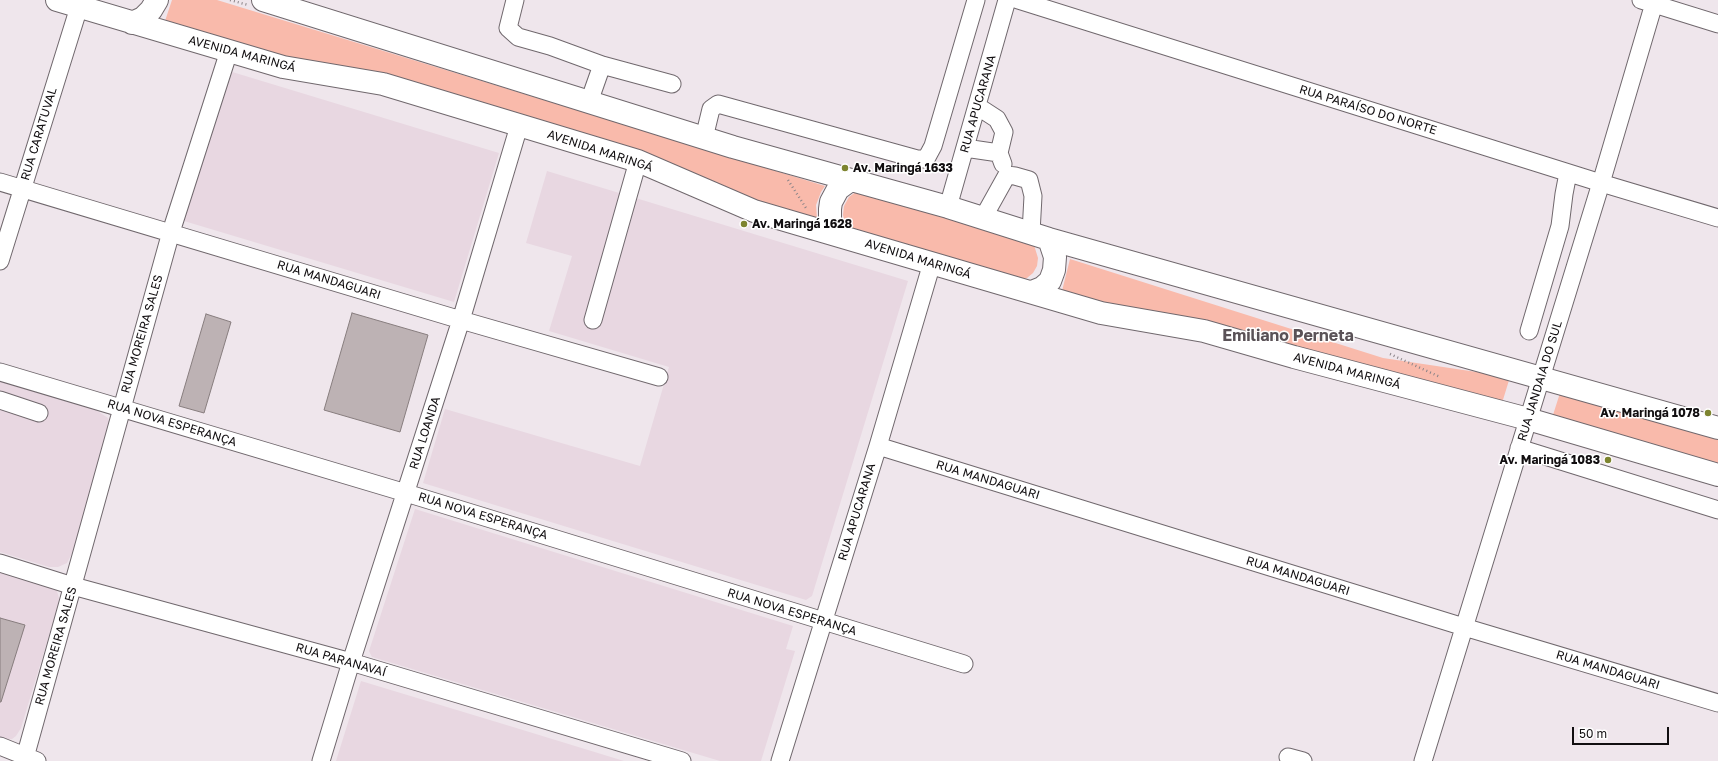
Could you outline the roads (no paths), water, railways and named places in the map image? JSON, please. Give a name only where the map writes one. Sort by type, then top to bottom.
[{"type":"main road","name":"AVENIDA MARINGÁ","points":[[57,0],[283,68],[383,84],[638,161],[754,211],[1101,313],[1204,331],[1301,359],[1528,419],[1718,475]]},
{"type":"main road","points":[[132,23],[143,18],[151,10],[157,0]]},
{"type":"main road","points":[[263,0],[704,138],[849,181],[948,207],[1040,236],[1718,428]]},
{"type":"main road","points":[[836,234],[830,222],[829,214],[831,202],[838,189],[849,181]]},
{"type":"main road","points":[[1032,292],[1042,288],[1050,281],[1054,270],[1055,257],[1040,236]]},
{"type":"street","points":[[515,0],[508,28],[518,37],[550,46],[602,65],[672,84]]},
{"type":"street","points":[[704,138],[711,109],[718,104],[917,159],[926,159],[933,146],[976,0]]},
{"type":"street","name":"RUA APUCARANA","points":[[948,207],[1007,0]]},
{"type":"street","name":"RUA PARAÍSO DO NORTE","points":[[1018,0],[1568,173],[1718,218]]},
{"type":"street","points":[[1650,1],[1718,24]]},
{"type":"street","name":"RUA JANDAIA DO SUL","points":[[1423,761],[1601,183],[1650,1]]},
{"type":"street","name":"RUA CARATUVAL","points":[[0,261],[79,7]]},
{"type":"street","name":"RUA MOREIRA SALES","points":[[28,760],[73,586],[171,232],[229,51]]},
{"type":"street","points":[[589,102],[602,65]]},
{"type":"street","points":[[977,106],[997,120],[1004,132],[999,153],[1007,175],[983,218]]},
{"type":"street","name":"RUA LOANDA","points":[[321,761],[351,662],[461,320],[519,126]]},
{"type":"street","points":[[965,148],[999,153]]},
{"type":"street","points":[[593,320],[638,161]]},
{"type":"street","points":[[1529,331],[1560,226],[1565,184],[1568,173]]},
{"type":"street","points":[[1007,175],[1029,180],[1040,236]]},
{"type":"street","name":"RUA MANDAGUARI","points":[[0,182],[461,320],[658,377]]},
{"type":"street","name":"RUA APUCARANA","points":[[780,761],[878,446],[932,263]]},
{"type":"street","name":"RUA NOVA ESPERANÇA","points":[[0,372],[406,493],[964,664]]},
{"type":"street","points":[[0,400],[40,412]]},
{"type":"street","name":"RUA MANDAGUARI","points":[[878,446],[1464,627],[1718,703]]},
{"type":"street","points":[[1519,448],[1718,510]]},
{"type":"street","name":"RUA PARANAVAÍ","points":[[0,563],[73,586],[351,662],[682,761]]},
{"type":"street","points":[[0,746],[10,749],[28,760]]},
{"type":"place","name":"Av. Maringá 1633","points":[[845,168]]},
{"type":"place","name":"Av. Maringá 1628","points":[[744,224]]},
{"type":"place","name":"Av. Maringá 1078","points":[[1708,413]]},
{"type":"place","name":"Av. Maringá 1083","points":[[1608,460]]},
{"type":"district","name":"Emiliano Perneta","points":[[1288,336]]}]
